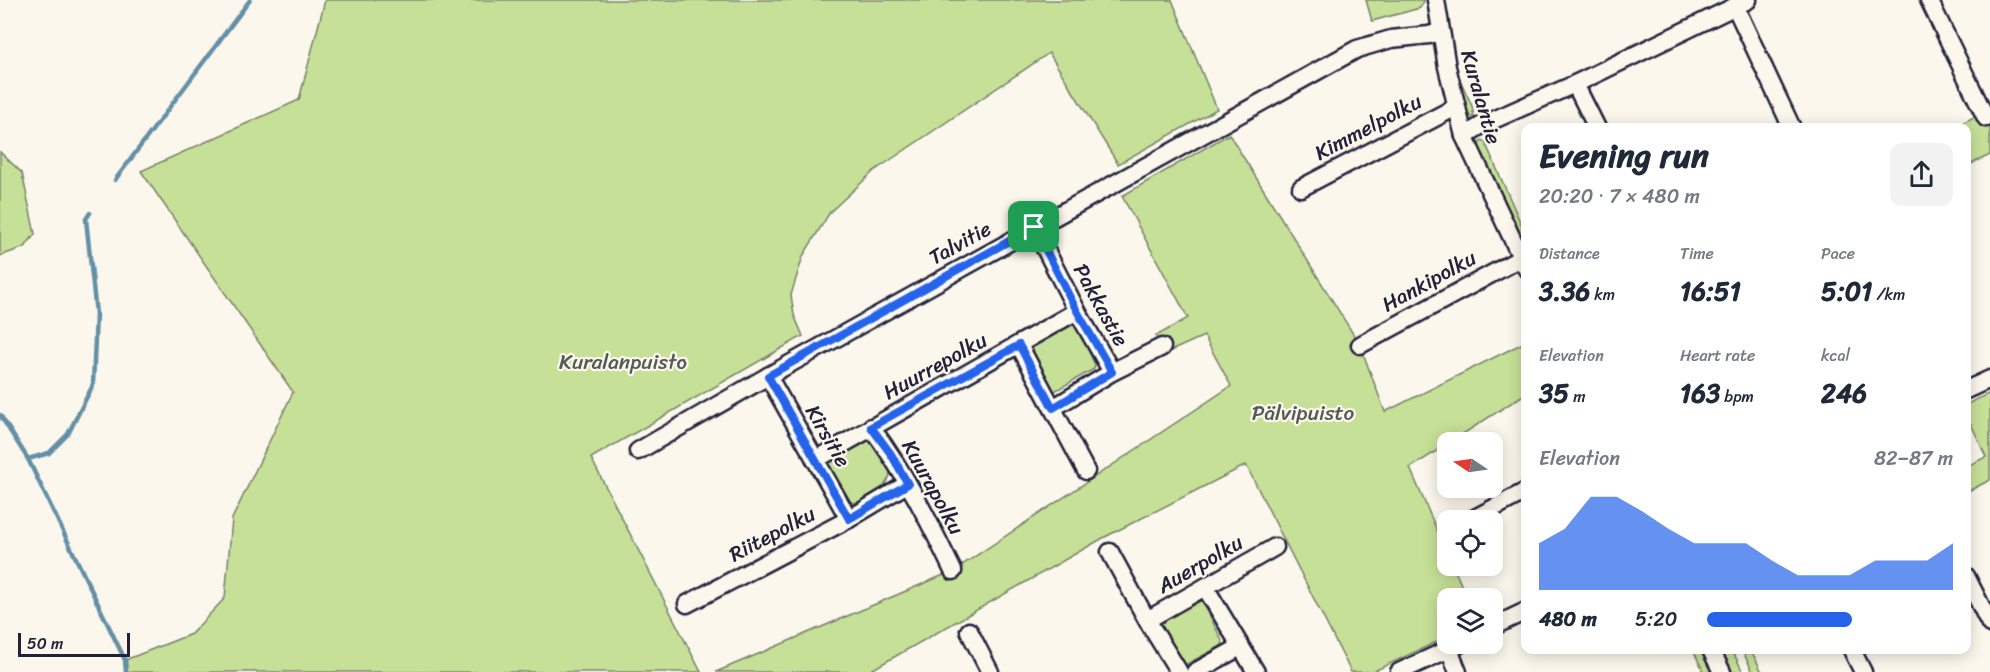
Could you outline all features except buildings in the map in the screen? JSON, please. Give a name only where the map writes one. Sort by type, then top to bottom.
[{"type":"street","name":"Kuralantie","points":[[1436,0],[1440,32],[1464,136],[1521,259]]},
{"type":"street","points":[[1929,0],[1986,118]]},
{"type":"street","points":[[1464,136],[1482,125],[1575,84],[1742,3],[1790,123]]},
{"type":"street","name":"Talvitie","points":[[638,451],[1034,227],[1357,49],[1391,39],[1440,32]]},
{"type":"street","points":[[1575,84],[1594,123]]},
{"type":"street","name":"Kimmelpolku","points":[[1301,188],[1456,107]]},
{"type":"street","name":"Pakkastie","points":[[1034,227],[1077,311],[1112,372]]},
{"type":"street","name":"Hankipolku","points":[[1360,345],[1521,264]]},
{"type":"street","name":"Huurrepolku","points":[[815,460],[1077,311]]},
{"type":"street","points":[[1019,345],[1086,471]]},
{"type":"street","points":[[1053,408],[1112,372],[1162,347]]},
{"type":"street","name":"Kirsitie","points":[[768,376],[849,519]]},
{"type":"street","points":[[1971,388],[1990,379]]},
{"type":"street","name":"Kuurapolku","points":[[871,427],[891,454],[929,521],[953,571]]},
{"type":"street","name":"Riitepolku","points":[[687,604],[849,519],[908,484]]},
{"type":"street","points":[[1489,510],[1521,493]]},
{"type":"street","name":"Auerpolku","points":[[1147,620],[1275,547]]},
{"type":"street","points":[[1110,552],[1147,620],[1179,672]]},
{"type":"street","points":[[1971,586],[1990,624]]},
{"type":"street","points":[[1205,587],[1256,672]]},
{"type":"street","points":[[1503,622],[1521,613]]},
{"type":"street","points":[[969,631],[990,672]]},
{"type":"street","points":[[1195,672],[1240,647]]},
{"type":"street","points":[[1399,672],[1438,654]]},
{"type":"street","points":[[1456,654],[1458,672]]},
{"type":"street","points":[[1712,654],[1722,672]]},
{"type":"street","points":[[1854,654],[1863,672]]},
{"type":"green space","name":"Kuralanpuisto","points":[[325,0],[1172,0],[1217,109],[1118,164],[1049,53],[874,171],[830,212],[803,256],[791,295],[794,315],[803,336],[591,458],[701,672],[126,672],[125,660],[191,634],[225,598],[232,519],[293,392],[141,171],[299,100]]},
{"type":"green space","points":[[1366,0],[1424,1],[1420,8],[1372,21]]},
{"type":"green space","points":[[1453,64],[1472,106],[1474,117],[1470,117],[1464,108]]},
{"type":"green space","points":[[1990,109],[1990,155],[1971,164],[1971,123],[1962,123]]},
{"type":"green space","name":"Pälvipuisto","points":[[1229,134],[1360,345],[1385,412],[1521,344],[1521,397],[1466,432],[1437,432],[1437,451],[1410,468],[1437,531],[1437,576],[1457,576],[1463,588],[1437,588],[1437,642],[1372,672],[1351,672],[1246,465],[1103,538],[868,672],[716,672],[953,571],[1231,386],[1204,336],[1164,354],[1156,336],[1188,318],[1122,196]]},
{"type":"green space","points":[[1482,140],[1485,142],[1521,224],[1521,238],[1479,150]]},
{"type":"green space","points":[[0,152],[22,173],[35,234],[25,247],[0,256]]},
{"type":"green space","points":[[1073,322],[1076,323],[1095,365],[1094,369],[1053,392],[1031,351],[1032,345]]},
{"type":"green space","points":[[1990,393],[1990,480],[1971,490],[1971,464],[1986,457],[1971,424],[1971,402]]},
{"type":"green space","points":[[868,436],[890,469],[890,476],[878,492],[853,503],[847,500],[824,462]]},
{"type":"green space","points":[[1198,600],[1203,602],[1223,643],[1185,665],[1179,663],[1160,627],[1161,623]]},
{"type":"green space","points":[[1695,654],[1705,654],[1715,672],[1704,672]]},
{"type":"green space","points":[[1720,654],[1734,654],[1743,672],[1729,672]]},
{"type":"green space","points":[[1744,654],[1753,654],[1762,672],[1753,672]]},
{"type":"waterway","points":[[115,180],[250,0]]},
{"type":"waterway","points":[[90,213],[86,219],[96,314],[93,385],[68,434],[49,453],[28,459],[125,660],[126,672]]},
{"type":"waterway","points":[[0,415],[28,459]]},
{"type":"route","points":[[1034,227],[1077,311],[1112,372],[1053,408],[1019,345],[871,427],[891,454],[908,484],[849,519],[768,376],[1034,227]]}]
